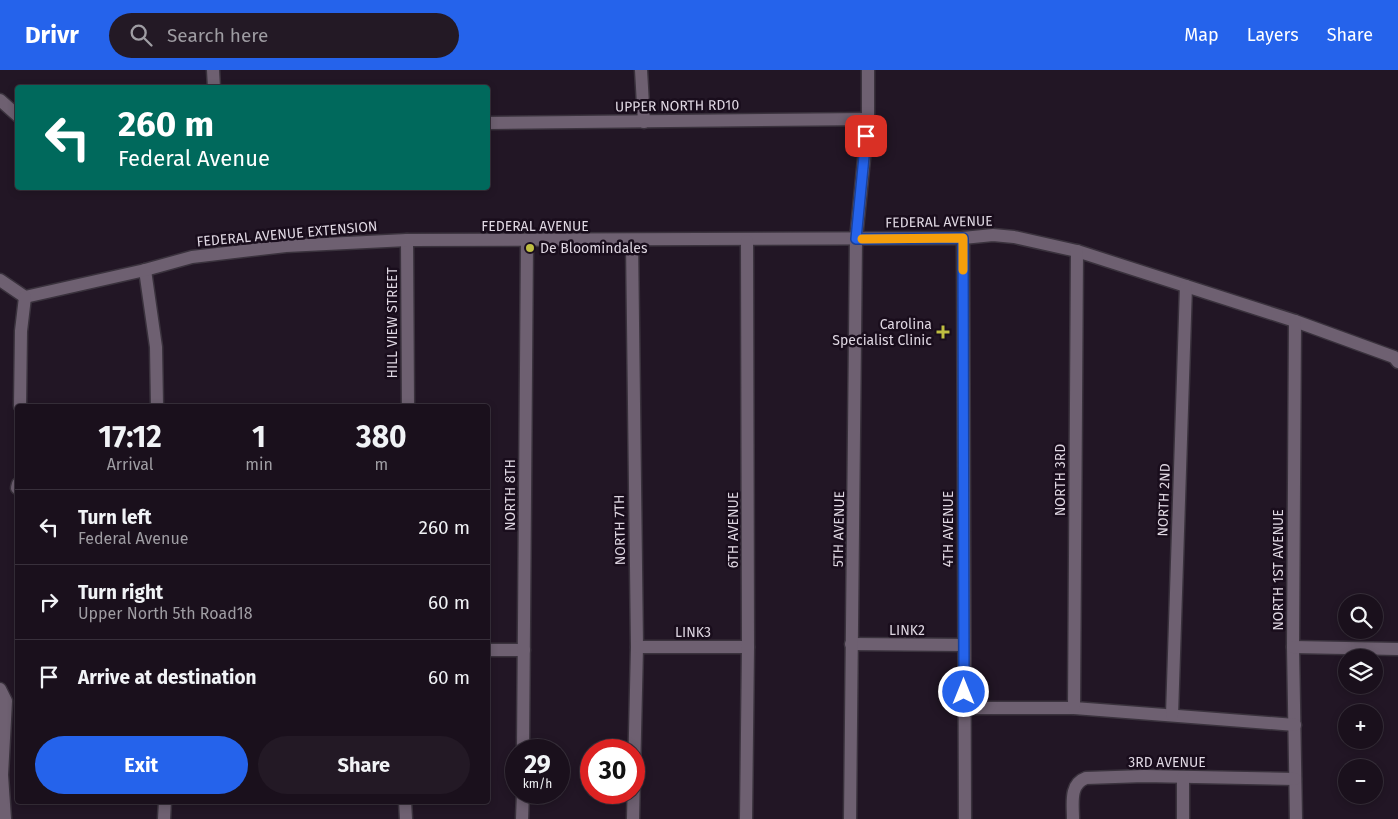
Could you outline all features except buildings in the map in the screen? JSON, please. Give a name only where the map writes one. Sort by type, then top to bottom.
[{"type":"street","points":[[213,70],[214,85]]},
{"type":"street","points":[[641,70],[644,122]]},
{"type":"street","name":"5TH AVENUE","points":[[850,819],[851,644],[855,494],[856,239],[868,119],[868,70]]},
{"type":"street","points":[[0,100],[15,113]]},
{"type":"street","name":"UPPER NORTH RD10","points":[[490,123],[868,119]]},
{"type":"street","name":"FEDERAL AVENUE","points":[[407,240],[746,241],[1014,237],[1077,252],[1295,321],[1396,360]]},
{"type":"street","name":"4TH AVENUE","points":[[963,238],[964,819]]},
{"type":"street","name":"FEDERAL AVENUE EXTENSION","points":[[24,297],[146,270],[192,257],[228,251],[407,240]]},
{"type":"street","name":"HILL VIEW STREET","points":[[407,240],[408,404]]},
{"type":"street","name":"NORTH 8TH","points":[[523,739],[527,241]]},
{"type":"street","name":"NORTH 7TH","points":[[632,241],[637,647],[634,819]]},
{"type":"street","name":"6TH AVENUE","points":[[746,241],[748,647],[746,819]]},
{"type":"street","name":"NORTH 3RD","points":[[1074,708],[1077,252]]},
{"type":"street","points":[[146,270],[156,347],[157,404]]},
{"type":"street","points":[[0,280],[24,297],[21,331],[20,404]]},
{"type":"street","name":"NORTH 2ND","points":[[1172,715],[1186,286]]},
{"type":"street","name":"NORTH 1ST AVENUE","points":[[1295,321],[1293,647],[1296,819]]},
{"type":"street","name":"LINK2","points":[[851,644],[964,645]]},
{"type":"street","name":"LINK3","points":[[637,647],[748,647]]},
{"type":"street","points":[[1293,647],[1398,649]]},
{"type":"street","points":[[490,650],[524,650]]},
{"type":"street","points":[[0,689],[6,701],[2,775],[5,819]]},
{"type":"street","points":[[964,708],[1074,708],[1295,725]]},
{"type":"street","name":"3RD AVENUE","points":[[1073,819],[1073,795],[1079,781],[1097,777],[1295,779]]},
{"type":"street","points":[[1183,777],[1183,819]]},
{"type":"street","points":[[164,819],[165,804]]},
{"type":"street","points":[[405,804],[406,819]]},
{"type":"street","points":[[522,804],[522,819]]},
{"type":"slow traffic","points":[[862,239],[963,238],[963,270]]},
{"type":"place","name":"De Bloomindales","points":[[530,248]]},
{"type":"place","name":"Carolina Specialist Clinic","points":[[943,332]]},
{"type":"route","points":[[866,136],[856,239],[963,238],[964,692]]}]
